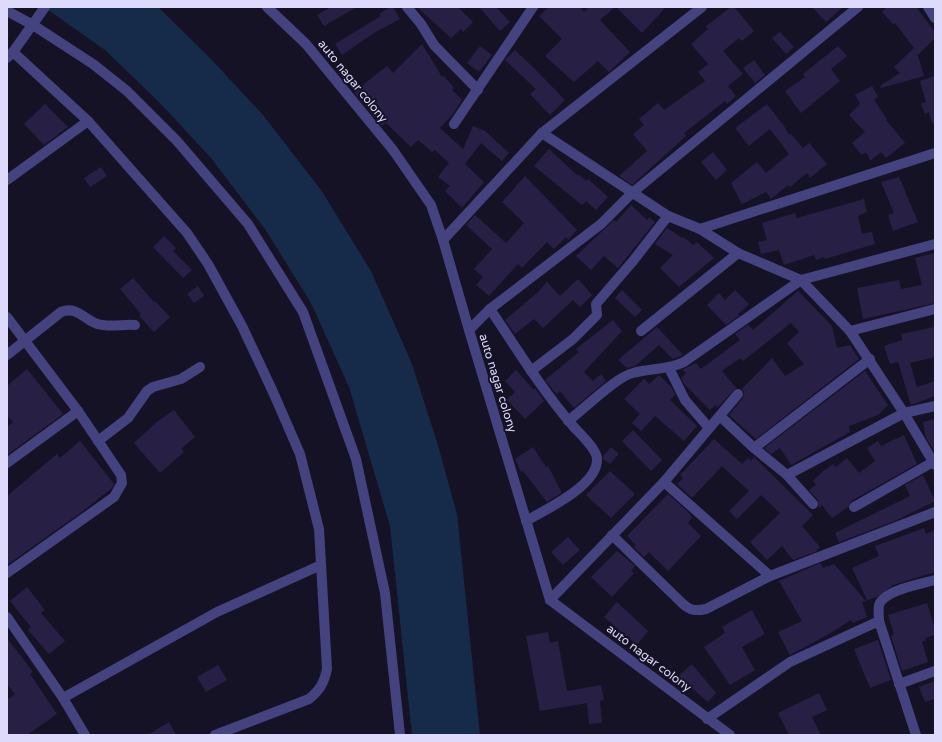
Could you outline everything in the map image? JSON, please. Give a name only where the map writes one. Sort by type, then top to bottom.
[{"type":"street","points":[[45,7],[10,55],[88,121],[187,233],[208,264],[242,326],[300,454],[319,529],[327,670],[324,683],[309,699],[215,735]]},
{"type":"street","name":"auto nagar colony","points":[[267,7],[306,44],[393,150],[431,206],[443,240],[550,600],[730,735]]},
{"type":"street","points":[[407,7],[421,24],[434,45],[478,90]]},
{"type":"street","points":[[454,124],[533,7]]},
{"type":"street","points":[[443,240],[542,133],[702,7]]},
{"type":"street","points":[[469,330],[490,309],[601,224],[632,193],[858,7]]},
{"type":"street","points":[[928,7],[935,18]]},
{"type":"street","points":[[7,10],[36,21],[93,64],[127,92],[177,141],[248,224],[303,312],[357,466],[385,593],[400,735]]},
{"type":"street","points":[[7,180],[88,121]]},
{"type":"street","points":[[542,133],[668,216],[700,229],[738,252],[801,280],[850,331],[870,359],[934,464],[854,508]]},
{"type":"street","points":[[700,229],[935,153]]},
{"type":"street","points":[[531,370],[573,339],[597,315],[596,304],[633,261],[668,216]]},
{"type":"street","points":[[568,421],[620,380],[632,373],[669,368],[684,362],[801,280],[935,244]]},
{"type":"street","points":[[641,332],[738,252]]},
{"type":"street","points":[[490,309],[531,370],[568,421],[595,452],[598,460],[590,478],[573,494],[526,521]]},
{"type":"street","points":[[850,331],[935,309]]},
{"type":"street","points":[[7,355],[61,312],[67,310],[75,311],[93,323],[100,325],[135,325]]},
{"type":"street","points":[[7,317],[78,411],[121,475],[122,483],[114,496],[7,573]]},
{"type":"street","points":[[754,448],[870,359]]},
{"type":"street","points":[[98,441],[128,418],[147,391],[152,387],[180,379],[200,367]]},
{"type":"street","points":[[669,368],[685,400],[709,428]]},
{"type":"street","points":[[550,600],[664,482],[738,394]]},
{"type":"street","points":[[787,475],[904,413],[935,406]]},
{"type":"street","points":[[7,463],[78,411]]},
{"type":"street","points":[[720,416],[754,448],[787,475],[813,504]]},
{"type":"street","points":[[664,482],[770,576]]},
{"type":"street","points":[[612,535],[689,609],[696,611],[706,609],[770,576],[935,512]]},
{"type":"street","points":[[63,698],[217,612],[321,565]]},
{"type":"street","points":[[916,735],[879,621],[879,606],[883,598],[891,593],[935,580]]},
{"type":"street","points":[[7,617],[63,698],[85,735]]},
{"type":"street","points":[[707,719],[790,662],[879,621]]},
{"type":"street","points":[[899,684],[935,671]]},
{"type":"water","points":[[44,7],[158,7],[209,57],[263,115],[321,190],[371,271],[412,364],[437,442],[457,514],[480,735],[412,735],[390,526],[349,387],[311,303],[265,229],[211,158],[161,104],[105,50]]},
{"type":"building","points":[[331,7],[357,7],[324,26],[317,15]]},
{"type":"building","points":[[390,7],[393,7],[400,19],[374,33],[342,55],[335,44],[381,16],[379,14]]},
{"type":"building","points":[[417,7],[458,7],[473,22],[463,32],[461,29],[451,38]]},
{"type":"building","points":[[479,7],[496,7],[510,22],[500,31]]},
{"type":"building","points":[[549,7],[580,7],[584,12],[589,7],[615,7],[600,20],[630,52],[609,72],[598,61],[574,82],[545,56],[562,39],[539,16]]},
{"type":"building","points":[[616,7],[666,7],[642,33]]},
{"type":"building","points":[[731,7],[734,7],[754,31],[742,41],[739,38],[723,51],[743,74],[728,86],[736,96],[727,104],[725,101],[684,133],[686,136],[632,185],[619,176],[647,151],[633,134],[644,125],[639,119],[658,103],[664,110],[705,81],[698,72],[708,64],[691,44],[708,29],[706,26]]},
{"type":"building","points":[[812,7],[843,7],[826,22]]},
{"type":"building","points":[[887,7],[916,7],[935,32],[935,38],[918,55],[917,53],[924,76],[881,88],[880,86],[900,73],[894,67],[914,48],[895,23],[893,24],[882,12]]},
{"type":"building","points":[[780,32],[794,47],[786,54],[772,38]]},
{"type":"building","points":[[422,44],[442,77],[444,76],[454,88],[452,90],[462,100],[452,115],[440,128],[463,149],[473,126],[485,131],[509,153],[502,161],[481,143],[465,164],[484,182],[462,208],[445,191],[450,186],[438,177],[449,163],[435,150],[432,152],[418,140],[411,147],[386,123],[382,126],[354,92],[387,66],[393,73]]},
{"type":"building","points":[[480,46],[492,55],[479,72],[467,63]]},
{"type":"building","points":[[838,46],[847,56],[831,69],[840,81],[801,113],[785,91],[805,77],[803,74]]},
{"type":"building","points":[[515,50],[565,100],[550,115],[530,94],[536,89],[505,60]]},
{"type":"building","points":[[754,60],[765,75],[755,83],[743,68]]},
{"type":"building","points":[[935,76],[935,123],[932,123],[929,112],[925,114],[921,104],[926,102],[920,81]]},
{"type":"building","points":[[872,86],[878,97],[874,100],[887,119],[886,120],[905,143],[886,158],[881,152],[870,161],[867,153],[861,154],[852,143],[865,132],[849,115],[860,104],[855,95]]},
{"type":"building","points":[[45,104],[68,127],[44,145],[24,124]]},
{"type":"building","points":[[767,104],[789,135],[791,134],[803,148],[809,143],[827,164],[810,178],[807,173],[790,187],[788,185],[771,199],[766,192],[742,204],[731,183],[757,162],[766,173],[789,154],[770,129],[749,146],[735,128]]},
{"type":"building","points":[[549,149],[577,175],[578,174],[586,181],[588,179],[608,197],[596,210],[586,201],[582,205],[534,166]]},
{"type":"building","points":[[713,152],[727,170],[716,180],[701,162]]},
{"type":"building","points":[[101,167],[107,176],[90,187],[84,178]]},
{"type":"building","points":[[525,176],[577,230],[568,240],[566,237],[554,249],[547,242],[522,268],[518,264],[489,296],[476,285],[483,277],[474,269],[492,249],[466,225],[475,215],[506,243],[524,223],[502,202]]},
{"type":"building","points":[[899,177],[918,222],[893,231],[888,215],[894,213],[881,182]]},
{"type":"building","points":[[864,199],[867,212],[858,216],[862,234],[872,232],[875,244],[825,259],[824,257],[816,260],[814,255],[784,265],[779,250],[761,254],[758,242],[767,240],[762,223],[795,213],[797,218]]},
{"type":"building","points":[[631,205],[647,220],[649,217],[655,222],[618,268],[604,256],[591,270],[576,256],[614,220],[616,222]]},
{"type":"building","points":[[667,228],[682,238],[683,237],[693,245],[697,242],[714,258],[679,287],[660,268],[673,255],[655,244]]},
{"type":"building","points":[[164,236],[176,248],[173,251],[192,270],[183,278],[153,247]]},
{"type":"building","points":[[935,253],[935,303],[863,319],[857,288],[899,280],[901,289],[922,285],[915,258]]},
{"type":"building","points":[[133,278],[154,302],[155,301],[170,317],[154,332],[139,316],[141,314],[120,289]]},
{"type":"building","points":[[578,279],[592,295],[580,307],[573,300],[543,328],[534,319],[515,334],[505,320],[537,293],[547,282],[560,296]]},
{"type":"building","points":[[198,286],[204,296],[194,303],[187,294]]},
{"type":"building","points":[[622,290],[642,310],[635,317],[615,298]]},
{"type":"building","points":[[735,290],[749,304],[738,314],[739,316],[726,325],[707,305],[719,293],[725,300]]},
{"type":"building","points":[[798,291],[832,326],[837,348],[850,345],[859,359],[756,439],[729,415],[743,398],[744,392],[742,389],[772,358],[785,376],[804,364],[787,343],[799,332],[791,323],[743,361],[740,358],[722,371],[736,388],[718,407],[715,405],[710,410],[684,384],[681,378],[686,373],[682,370],[696,363],[701,369],[740,340],[735,334],[748,325],[753,330]]},
{"type":"building","points":[[613,320],[622,331],[584,372],[593,381],[601,374],[606,381],[574,408],[560,391],[557,394],[545,380],[579,352],[576,349]]},
{"type":"building","points":[[657,327],[683,355],[673,359],[659,345],[635,366],[627,368],[618,360]]},
{"type":"building","points":[[935,327],[935,357],[910,363],[917,387],[935,381],[935,396],[911,405],[898,362],[890,364],[884,346],[902,340],[901,334]]},
{"type":"building","points":[[27,369],[63,414],[7,455],[7,427],[13,422],[7,415],[7,386]]},
{"type":"building","points":[[516,370],[534,390],[535,388],[544,401],[525,419],[507,400],[515,392],[505,381]]},
{"type":"building","points":[[865,371],[888,405],[878,415],[849,426],[850,432],[791,465],[780,448],[771,454],[764,448]]},
{"type":"building","points":[[659,375],[672,388],[675,395],[670,400],[697,426],[684,441],[655,416],[641,431],[632,423],[640,414],[624,399],[644,379],[649,384]]},
{"type":"building","points":[[174,410],[195,437],[181,449],[184,452],[160,473],[134,443],[158,421]]},
{"type":"building","points":[[935,419],[935,452],[926,438],[923,422]]},
{"type":"building","points":[[633,430],[662,460],[651,471],[622,441]]},
{"type":"building","points":[[904,435],[917,464],[851,501],[848,507],[832,518],[822,505],[819,508],[818,500],[809,490],[816,485],[813,481],[822,472],[833,464],[836,467],[847,458],[859,473],[875,461],[867,448],[878,441],[881,446]]},
{"type":"building","points":[[714,439],[742,464],[748,458],[751,461],[754,457],[813,515],[802,526],[820,547],[815,552],[793,560],[782,546],[767,560],[750,542],[780,513],[761,495],[737,519],[729,511],[749,491],[722,466],[692,498],[677,484],[683,478],[680,475]]},
{"type":"building","points":[[80,441],[114,484],[112,488],[83,511],[7,565],[7,496],[57,454],[60,458]]},
{"type":"building","points":[[533,447],[546,467],[548,466],[561,491],[561,493],[547,502],[523,471],[521,472],[515,459]]},
{"type":"building","points":[[611,447],[619,454],[610,464],[603,459],[603,456]]},
{"type":"building","points":[[610,471],[635,494],[611,518],[586,495]]},
{"type":"building","points":[[923,475],[935,501],[897,520],[839,542],[835,533],[910,496],[905,485]]},
{"type":"building","points":[[668,494],[688,512],[692,518],[688,523],[701,536],[668,571],[649,552],[644,557],[634,547],[636,545],[627,536]]},
{"type":"building","points":[[924,528],[926,534],[935,530],[935,572],[893,585],[877,597],[867,600],[852,568],[879,556],[875,546]]},
{"type":"building","points":[[568,537],[580,550],[563,565],[551,552]]},
{"type":"building","points":[[617,551],[635,566],[631,571],[634,573],[612,597],[591,577]]},
{"type":"building","points":[[820,563],[823,568],[834,564],[866,601],[862,602],[867,617],[853,623],[851,620],[790,655],[778,632],[802,621],[779,581]]},
{"type":"building","points":[[27,587],[45,610],[41,613],[65,641],[49,654],[28,630],[31,627],[10,601]]},
{"type":"building","points":[[617,602],[648,631],[637,645],[604,617]]},
{"type":"building","points":[[927,603],[935,629],[935,635],[925,638],[926,640],[922,642],[928,662],[902,671],[891,636],[894,634],[888,615]]},
{"type":"building","points":[[752,610],[765,634],[742,647],[755,670],[730,685],[704,647],[725,633],[722,627]]},
{"type":"building","points":[[548,632],[550,643],[558,641],[567,691],[601,685],[604,700],[600,701],[602,723],[589,724],[587,703],[540,711],[526,636]]},
{"type":"building","points":[[7,638],[33,672],[30,674],[57,714],[27,735],[7,735],[7,700],[15,694],[7,684]]},
{"type":"building","points":[[878,640],[891,680],[870,688],[854,649]]},
{"type":"building","points":[[692,664],[716,693],[708,702],[686,683],[682,686],[676,678]]},
{"type":"building","points":[[218,665],[227,680],[206,692],[197,677]]},
{"type":"building","points":[[935,681],[935,699],[925,702],[919,687]]},
{"type":"building","points":[[819,693],[827,710],[812,717],[821,735],[789,735],[778,713]]},
{"type":"building","points":[[169,722],[176,735],[148,735]]}]
